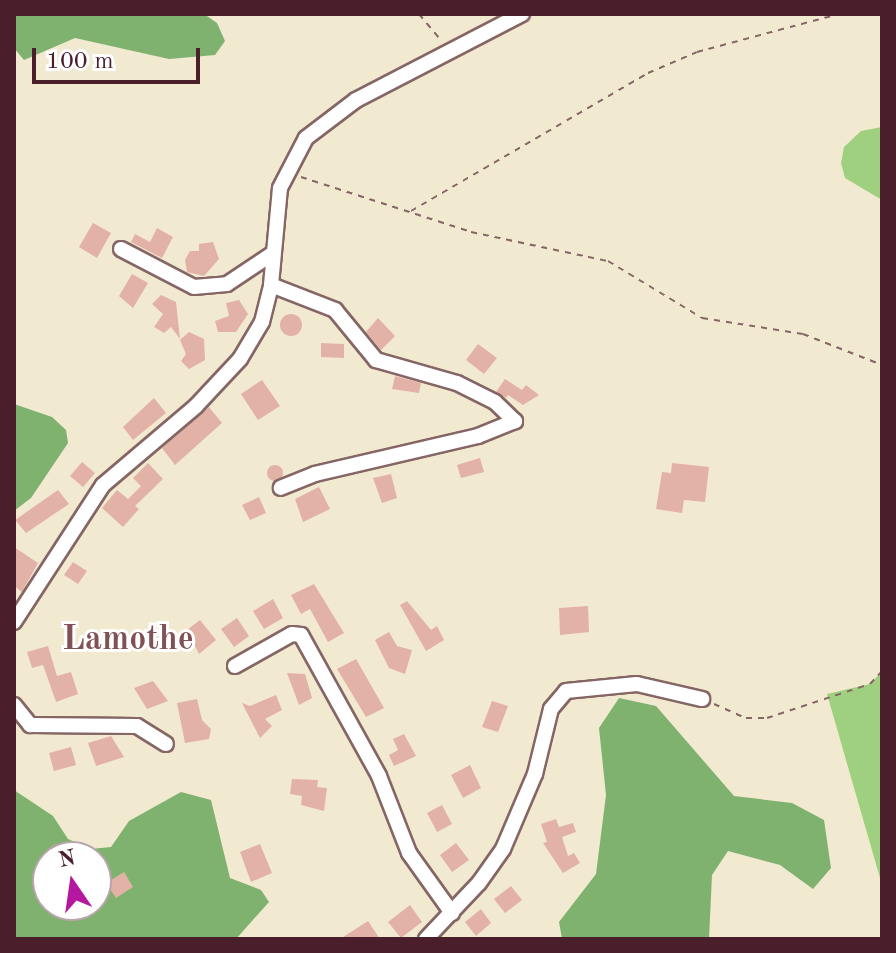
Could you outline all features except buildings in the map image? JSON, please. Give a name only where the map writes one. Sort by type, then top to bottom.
[{"type":"street","points":[[14,622],[103,485],[196,406],[240,359],[262,322],[271,285],[272,254],[285,172],[330,116],[449,50],[522,14]]},
{"type":"street","points":[[121,249],[194,287],[227,284],[272,254]]},
{"type":"street","points":[[271,285],[335,310],[376,360],[457,383],[495,402],[515,421],[478,436],[315,474],[281,488]]},
{"type":"street","points":[[235,666],[292,634],[301,635],[379,776],[409,853],[452,913]]},
{"type":"street","points":[[426,939],[479,883],[519,819],[551,709],[566,691],[637,684],[702,699]]},
{"type":"street","points":[[14,705],[30,725],[137,726],[166,744]]},
{"type":"path","points":[[419,14],[449,50]]},
{"type":"path","points":[[410,212],[648,73],[697,52],[839,14]]},
{"type":"path","points":[[285,172],[528,247],[608,261],[645,278],[702,318],[803,334],[882,365]]},
{"type":"path","points":[[702,699],[746,718],[767,718],[870,684],[882,671]]},
{"type":"green space","points":[[14,14],[204,14],[217,23],[225,41],[215,55],[169,59],[75,38],[24,60],[14,48]]},
{"type":"green space","points":[[882,127],[882,200],[845,178],[841,163],[844,147],[861,131]]},
{"type":"green space","points":[[14,404],[52,417],[66,430],[68,443],[31,498],[14,511]]},
{"type":"green space","points":[[882,671],[882,885],[827,694],[870,684]]},
{"type":"green space","points":[[619,698],[656,706],[734,796],[792,803],[824,820],[831,868],[813,889],[780,865],[728,851],[712,875],[709,939],[562,939],[559,922],[596,874],[606,795],[599,728]]},
{"type":"green space","points":[[14,790],[53,816],[73,841],[32,841],[32,921],[112,921],[112,846],[129,821],[181,792],[211,800],[230,878],[261,890],[269,902],[236,939],[14,939]]},
{"type":"district","name":"Lamothe","points":[[128,641]]}]
